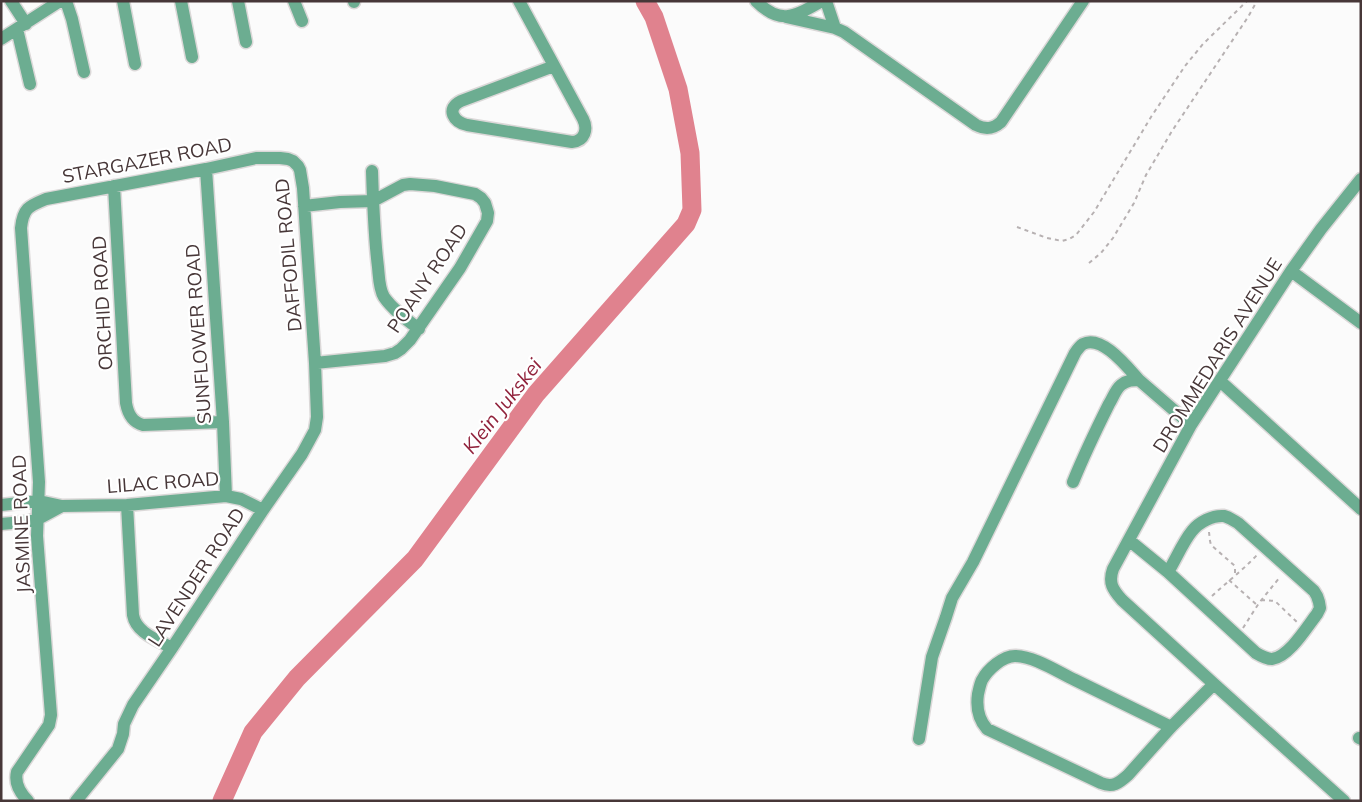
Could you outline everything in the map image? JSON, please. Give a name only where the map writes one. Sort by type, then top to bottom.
[{"type":"street","points":[[11,1],[22,26],[30,84]]},
{"type":"street","points":[[1,39],[60,1]]},
{"type":"street","points":[[66,1],[84,72]]},
{"type":"street","points":[[123,1],[135,64]]},
{"type":"street","points":[[181,1],[192,57]]},
{"type":"street","points":[[238,1],[246,42]]},
{"type":"street","points":[[294,1],[302,21]]},
{"type":"street","points":[[519,1],[586,125],[584,135],[576,142],[572,142],[467,125],[458,121],[453,113],[454,105],[461,101],[554,66]]},
{"type":"street","points":[[756,1],[767,11],[775,15],[836,28],[856,40],[976,125],[987,129],[1001,122],[1083,1]]},
{"type":"street","points":[[786,17],[792,16],[822,1]]},
{"type":"street","points":[[826,1],[836,28]]},
{"type":"street","name":"STARGAZER ROAD","points":[[24,212],[35,203],[46,199],[256,158],[280,158]]},
{"type":"street","name":"DAFFODIL ROAD","points":[[280,158],[288,158],[298,166],[302,175],[315,363]]},
{"type":"street","name":"SUNFLOWER ROAD","points":[[206,169],[223,422],[226,496]]},
{"type":"street","points":[[372,171],[375,239],[379,278],[383,294],[402,316],[419,329]]},
{"type":"street","name":"DROMMEDARIS AVENUE","points":[[1344,801],[1122,600],[1113,590],[1110,580],[1111,574],[1191,425],[1321,229],[1361,179]]},
{"type":"street","name":"POANY ROAD","points":[[315,363],[390,355],[401,349],[419,329],[460,268],[482,232],[488,217],[488,209],[481,198],[469,193],[435,186],[403,185],[373,201]]},
{"type":"street","name":"ORCHID ROAD","points":[[114,186],[126,403],[131,418],[143,425],[223,422]]},
{"type":"street","points":[[304,206],[373,201]]},
{"type":"street","name":"JASMINE ROAD","points":[[24,212],[22,236],[39,482],[37,536],[51,715],[49,725],[17,772],[16,780],[21,792],[28,801]]},
{"type":"street","points":[[1292,271],[1361,324]]},
{"type":"street","points":[[919,739],[932,656],[952,598],[973,562],[1075,353],[1083,344],[1094,343],[1112,352],[1140,380],[1191,425]]},
{"type":"street","name":"LAVENDER ROAD","points":[[76,801],[118,749],[122,741],[124,724],[133,705],[302,454],[314,430],[317,417],[315,363]]},
{"type":"street","points":[[1073,482],[1095,431],[1116,390],[1127,381],[1140,380]]},
{"type":"street","points":[[1220,380],[1361,509]]},
{"type":"street","name":"LILAC ROAD","points":[[62,506],[127,505],[226,496],[240,499],[263,510]]},
{"type":"street","points":[[1,505],[39,501],[62,506]]},
{"type":"street","points":[[127,505],[134,622],[138,628],[172,648]]},
{"type":"street","points":[[1,524],[38,519],[62,506]]},
{"type":"street","points":[[1130,540],[1168,572],[1256,653],[1264,658],[1271,659],[1280,656],[1288,650],[1320,608],[1314,591],[1230,518],[1223,516],[1208,520],[1192,531],[1168,572]]},
{"type":"street","points":[[1171,727],[1027,658],[1015,656],[1007,657],[992,668],[982,679],[977,701],[978,717],[987,730],[1104,785],[1115,785],[1122,782],[1171,727],[1214,684]]},
{"type":"path","points":[[1017,226],[1047,238],[1062,241],[1076,235],[1094,212],[1151,117],[1185,66],[1203,44],[1247,1]]},
{"type":"path","points":[[1088,263],[1101,253],[1113,238],[1134,203],[1146,175],[1172,131],[1248,18],[1257,1]]},
{"type":"path","points":[[1208,520],[1211,545],[1235,566],[1235,576]]},
{"type":"path","points":[[1203,604],[1265,547]]},
{"type":"path","points":[[1237,635],[1257,605],[1288,568]]},
{"type":"path","points":[[1229,580],[1257,605]]},
{"type":"path","points":[[1261,600],[1275,601],[1305,630]]},
{"type":"waterway","name":"Klein Jukskei","points":[[222,801],[253,732],[297,678],[415,559],[536,394],[686,224],[692,210],[690,153],[678,89],[654,17],[645,1]]}]
